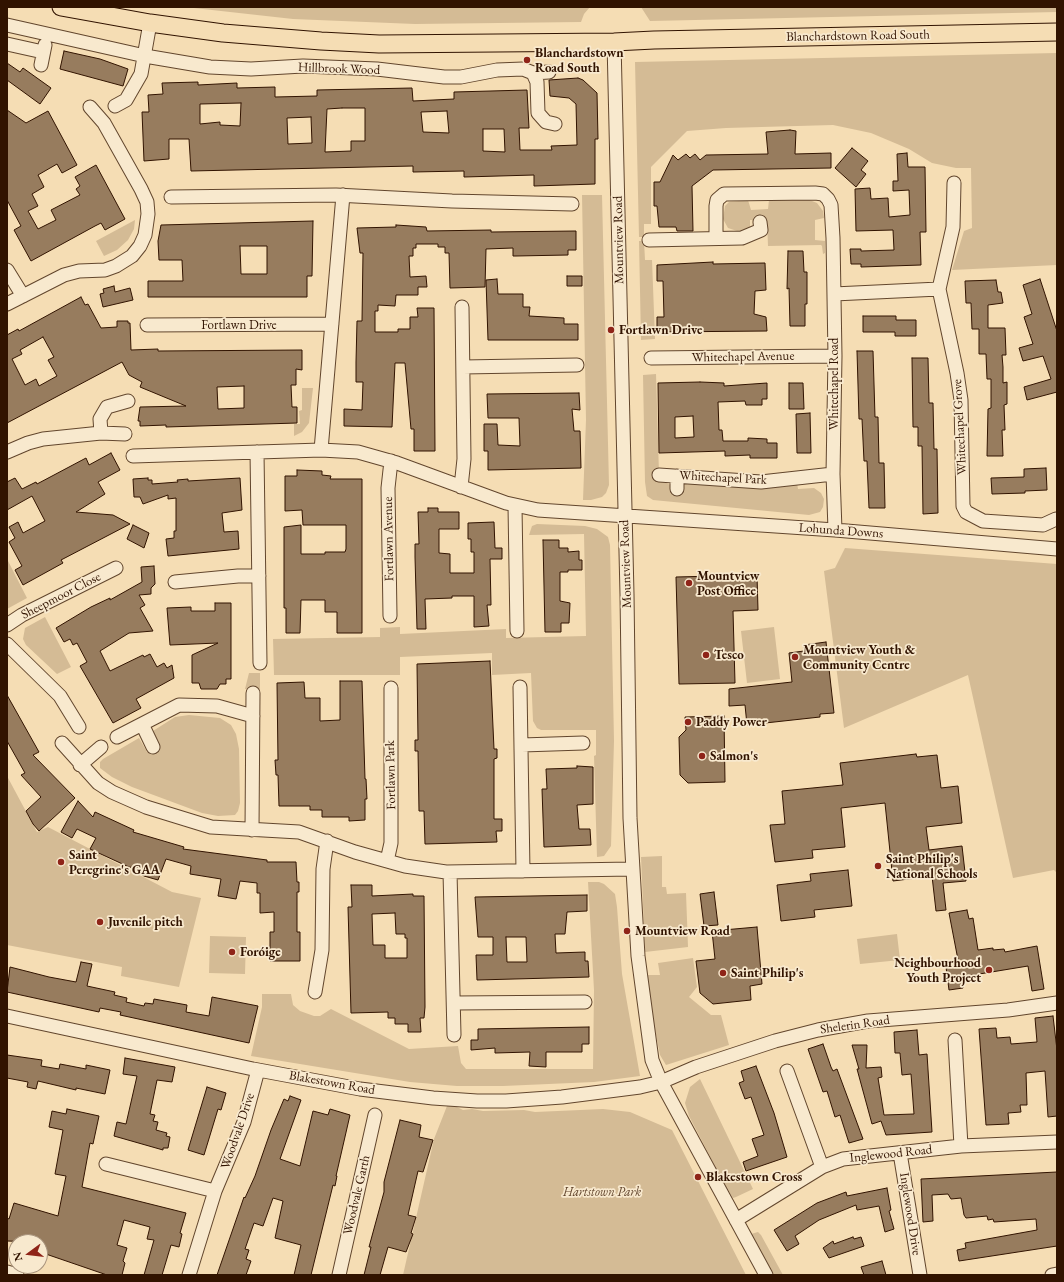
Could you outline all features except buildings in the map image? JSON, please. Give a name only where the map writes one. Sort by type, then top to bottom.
[{"type":"main road","name":"Blanchardstown Road South","points":[[61,7],[150,23],[223,33],[379,44],[614,42],[1057,32]]},
{"type":"street","points":[[115,106],[126,100],[141,74],[150,23]]},
{"type":"street","name":"Hillbrook Wood","points":[[7,25],[145,56],[210,67],[250,69],[303,66],[378,69],[444,78],[461,77],[497,70],[523,69],[533,73],[549,72]]},
{"type":"street","points":[[41,65],[47,33]]},
{"type":"street","name":"Mountview Road","points":[[614,42],[632,869],[638,956],[645,1017],[652,1060],[661,1082],[766,1275]]},
{"type":"street","points":[[7,44],[43,52]]},
{"type":"street","points":[[533,73],[537,82],[538,113],[546,122],[555,124]]},
{"type":"street","points":[[7,304],[64,275],[79,271],[105,270],[116,266],[132,256],[140,246],[145,235],[148,214],[147,202],[104,123],[90,107]]},
{"type":"street","points":[[834,294],[939,289],[953,227],[954,183]]},
{"type":"street","name":"Whitechapel Road","points":[[716,238],[717,200],[724,194],[815,192],[823,194],[831,205],[834,294],[833,474],[835,530]]},
{"type":"street","points":[[321,450],[343,195]]},
{"type":"street","points":[[171,197],[343,195],[452,201],[572,204]]},
{"type":"street","points":[[649,240],[742,238],[753,235],[761,230],[760,222]]},
{"type":"street","points":[[7,270],[23,296]]},
{"type":"street","name":"Whitechapel Grove","points":[[939,289],[957,373],[961,400],[963,506],[966,512],[983,521],[1043,525],[1056,519]]},
{"type":"street","points":[[460,487],[464,459],[462,307]]},
{"type":"street","name":"Fortlawn Drive","points":[[147,325],[332,324]]},
{"type":"street","name":"Whitechapel Avenue","points":[[651,358],[834,356]]},
{"type":"street","points":[[463,367],[577,365]]},
{"type":"street","points":[[101,433],[100,419],[107,406],[128,401]]},
{"type":"street","points":[[7,452],[28,443],[43,439],[101,433],[125,434]]},
{"type":"street","points":[[133,456],[321,450],[358,452],[391,461],[515,506],[538,510],[625,516]]},
{"type":"street","points":[[257,452],[260,663]]},
{"type":"street","name":"Fortlawn Avenue","points":[[390,616],[388,488],[391,461]]},
{"type":"street","name":"Whitechapel Park","points":[[659,475],[677,482],[761,482],[833,474]]},
{"type":"street","points":[[515,506],[517,631]]},
{"type":"street","name":"Lohunda Downs","points":[[625,516],[835,530],[1057,549]]},
{"type":"street","name":"Sheepmoor Close","points":[[7,625],[22,615],[116,568]]},
{"type":"street","points":[[175,582],[238,576],[259,576]]},
{"type":"street","points":[[7,644],[61,697],[79,727]]},
{"type":"street","points":[[520,687],[523,871]]},
{"type":"street","name":"Fortlawn Park","points":[[387,861],[391,843],[391,688]]},
{"type":"street","points":[[252,830],[253,693]]},
{"type":"street","points":[[117,737],[174,706],[186,704],[217,706],[253,716]]},
{"type":"street","points":[[142,724],[153,747]]},
{"type":"street","points":[[62,743],[80,765],[98,783],[112,792],[146,806],[211,827],[299,832],[354,852],[405,866],[450,872],[632,869]]},
{"type":"street","points":[[522,744],[583,743]]},
{"type":"street","points":[[80,765],[101,747]]},
{"type":"street","points":[[315,992],[322,950],[323,869],[327,841]]},
{"type":"street","points":[[450,872],[454,1035]]},
{"type":"street","points":[[454,1003],[584,1002]]},
{"type":"street","name":"Shelerin Road","points":[[661,1082],[696,1067],[775,1041],[818,1030],[868,1021],[1008,1010],[1057,1003]]},
{"type":"street","name":"Blakestown Road","points":[[7,1016],[258,1070],[388,1093],[477,1101],[513,1100],[568,1096],[628,1089],[661,1082]]},
{"type":"street","points":[[955,1040],[961,1146]]},
{"type":"street","name":"Woodvale Drive","points":[[190,1275],[215,1191],[244,1122],[258,1070]]},
{"type":"street","points":[[787,1071],[822,1168]]},
{"type":"street","name":"Woodvale Garth","points":[[339,1275],[375,1115]]},
{"type":"street","name":"Inglewood Road","points":[[736,1220],[822,1168],[843,1159],[961,1146],[1057,1142]]},
{"type":"street","name":"Inglewood Drive","points":[[900,1153],[920,1275]]},
{"type":"street","points":[[106,1164],[215,1191]]},
{"type":"street","points":[[7,1272],[17,1275]]},
{"type":"street","points":[[1052,1275],[1057,1274]]},
{"type":"green space","points":[[185,7],[590,7],[584,14],[581,22],[415,24],[293,19]]},
{"type":"green space","points":[[641,7],[1057,7],[1057,12],[650,21]]},
{"type":"green space","points":[[1057,53],[1057,265],[952,270],[964,231],[972,228],[971,168],[956,168],[932,163],[909,149],[871,133],[833,125],[726,128],[687,131],[651,167],[651,224],[644,224],[644,237],[639,237],[635,62]]},
{"type":"green space","points":[[582,195],[602,195],[609,485],[606,493],[602,497],[591,500],[583,500],[586,420]]},
{"type":"green space","points":[[807,199],[817,203],[823,211],[824,218],[815,220],[815,240],[825,241],[825,253],[823,254],[821,245],[768,246],[767,220],[750,220],[750,227],[748,230],[740,232],[728,228],[723,219],[725,206],[729,202],[748,200],[751,210],[768,209],[769,200]]},
{"type":"green space","points":[[135,220],[134,229],[128,240],[117,250],[104,256],[96,241]]},
{"type":"green space","points":[[639,241],[644,241],[645,260],[652,260],[655,339],[641,340]]},
{"type":"green space","points":[[656,374],[660,480],[679,489],[684,484],[691,482],[797,483],[798,489],[814,488],[821,493],[824,499],[823,507],[820,512],[809,515],[653,500],[647,496],[645,482],[643,375]]},
{"type":"green space","points":[[302,388],[313,388],[309,423],[302,432],[294,436],[294,424],[300,424],[299,411],[302,410]]},
{"type":"green space","points":[[537,524],[585,526],[597,529],[608,537],[610,545],[614,741],[611,846],[604,856],[597,857],[594,756],[596,755],[596,730],[541,730],[537,728],[533,721],[531,673],[492,675],[492,653],[400,657],[400,675],[274,675],[273,639],[380,637],[380,628],[400,627],[400,634],[506,629],[506,638],[586,636],[584,534],[529,535],[532,526]]},
{"type":"green space","points":[[845,548],[1057,564],[1057,873],[1054,870],[1013,878],[968,675],[844,728],[824,571],[835,568]]},
{"type":"green space","points":[[7,559],[27,598],[7,609]]},
{"type":"green space","points":[[45,617],[71,667],[57,674],[26,645],[23,639],[25,628]]},
{"type":"green space","points":[[774,627],[780,679],[747,683],[741,631]]},
{"type":"green space","points":[[249,673],[260,673],[260,689],[245,689]]},
{"type":"green space","points":[[189,715],[220,718],[231,725],[236,734],[239,749],[240,803],[238,811],[235,815],[218,816],[202,813],[132,787],[112,777],[100,768],[100,762],[103,759],[139,738],[147,752],[159,746],[153,731],[175,717]]},
{"type":"green space","name":"Juvenile pitch","points":[[7,776],[37,832],[48,827],[172,892],[201,898],[179,987],[121,976],[122,967],[7,945]]},
{"type":"green space","points":[[662,856],[662,887],[666,887],[667,894],[686,893],[688,947],[645,952],[641,857]]},
{"type":"green space","points":[[588,882],[599,882],[604,884],[615,894],[622,974],[640,1076],[594,1082],[503,1086],[457,1086],[410,1082],[251,1056],[262,1007],[262,994],[291,994],[293,1005],[300,1011],[314,1016],[320,1016],[331,1009],[409,1049],[458,1046],[461,1063],[466,1069],[593,1069],[594,990]]},
{"type":"green space","points":[[897,934],[900,960],[860,964],[857,939]]},
{"type":"green space","points":[[210,936],[246,937],[245,974],[209,973]]},
{"type":"green space","points":[[693,958],[697,987],[689,997],[711,1015],[721,1015],[729,1045],[666,1065],[660,1055],[647,975],[660,975],[658,963]]},
{"type":"green space","points":[[700,1079],[753,1189],[733,1198],[689,1116],[685,1103],[690,1087]]},
{"type":"green space","name":"Hartstown Park","points":[[447,1106],[455,1106],[463,1110],[524,1110],[535,1112],[603,1109],[630,1112],[672,1130],[746,1275],[403,1275],[434,1139]]},
{"type":"green space","points":[[758,1232],[783,1275],[774,1275],[751,1234]]},
{"type":"place","name":"Blanchardstown Road South","points":[[527,60]]},
{"type":"place","name":"Fortlawn Drive","points":[[611,330]]},
{"type":"place","name":"Mountview Post Office","points":[[689,583]]},
{"type":"place","name":"Tesco","points":[[706,655]]},
{"type":"place","name":"Mountview Youth & Community Centre","points":[[795,657]]},
{"type":"place","name":"Paddy Power","points":[[688,722]]},
{"type":"place","name":"Salmon's","points":[[702,756]]},
{"type":"place","name":"Saint Peregrine's GAA","points":[[61,862]]},
{"type":"place","name":"Saint Philip's National Schools","points":[[878,866]]},
{"type":"place","name":"Juvenile pitch","points":[[100,922]]},
{"type":"place","name":"Mountview Road","points":[[627,931]]},
{"type":"place","name":"Foróige","points":[[232,952]]},
{"type":"place","name":"Neighbourhood Youth Project","points":[[989,970]]},
{"type":"place","name":"Saint Philip's","points":[[723,973]]},
{"type":"place","name":"Blakestown Cross","points":[[698,1177]]}]
